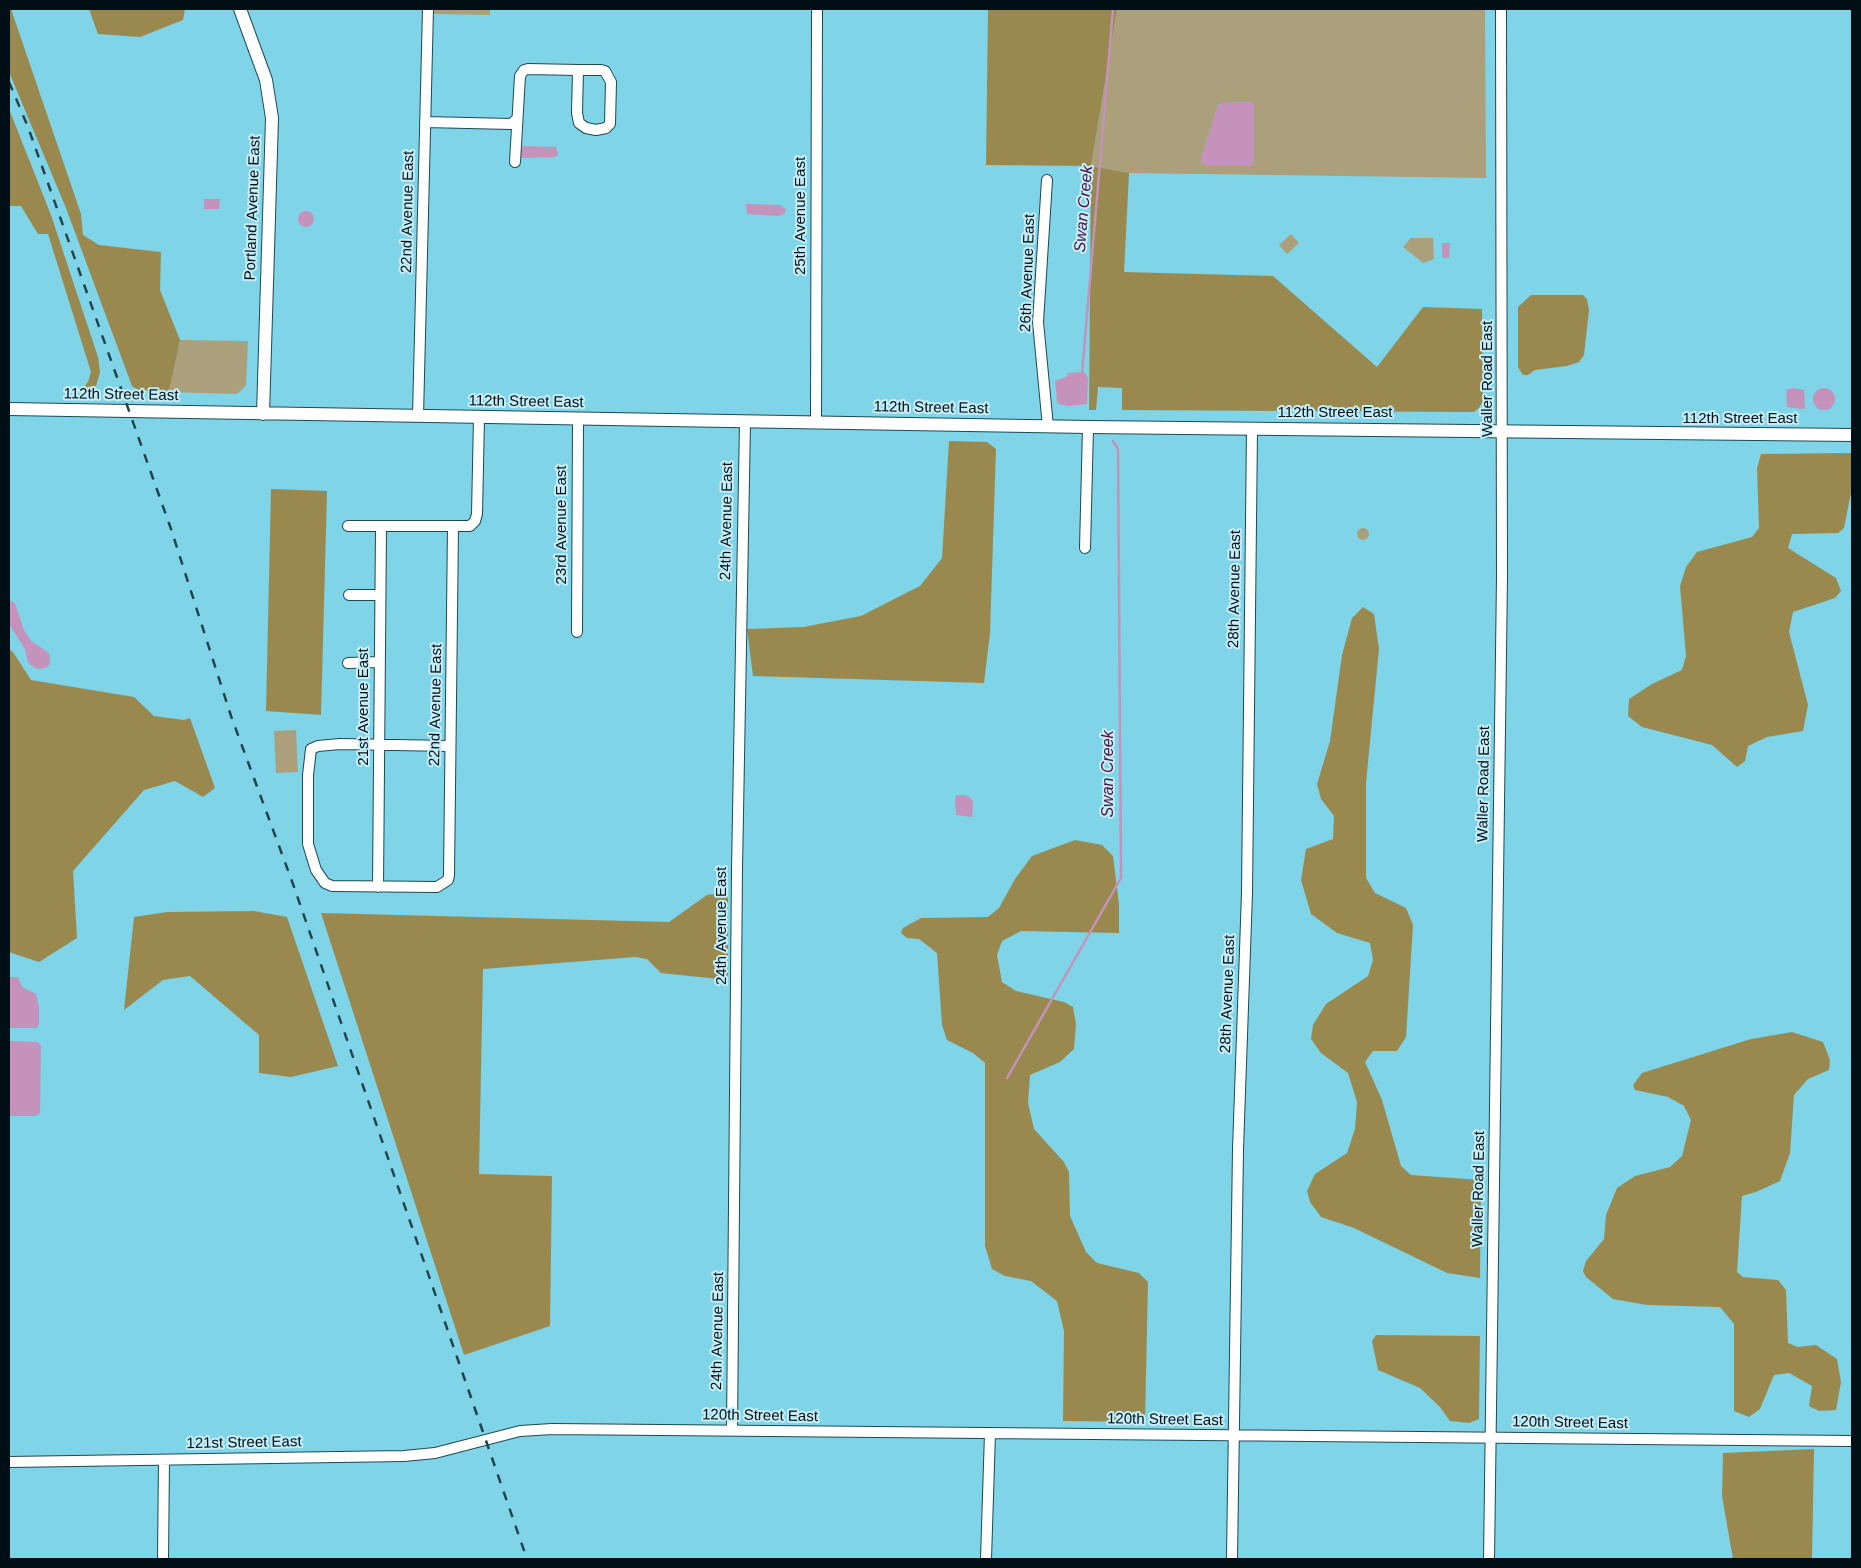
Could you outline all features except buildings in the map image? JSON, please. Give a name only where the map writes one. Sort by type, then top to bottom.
[{"type":"main road","name":"Portland Avenue East","points":[[240,9],[266,80],[272,118],[263,414]]},
{"type":"main road","name":"112th Street East","points":[[9,409],[1048,427],[1852,435]]},
{"type":"street","name":"22nd Avenue East","points":[[418,416],[428,9]]},
{"type":"street","name":"Waller Road East","points":[[1489,1559],[1503,432],[1501,9]]},
{"type":"street","name":"25th Avenue East","points":[[816,422],[817,11]]},
{"type":"street","points":[[515,162],[520,76],[521,73],[528,69],[601,70],[609,76],[611,120],[606,128],[596,130],[586,128],[579,123],[577,113],[578,70]]},
{"type":"street","points":[[425,122],[511,124],[517,119]]},
{"type":"street","name":"26th Avenue East","points":[[1047,180],[1038,322],[1048,427]]},
{"type":"street","points":[[348,526],[467,527],[472,524],[477,514],[479,417]]},
{"type":"street","name":"23rd Avenue East","points":[[577,632],[578,419]]},
{"type":"street","name":"24th Avenue East","points":[[732,1430],[737,869],[745,422]]},
{"type":"street","points":[[1085,548],[1088,427]]},
{"type":"street","name":"28th Avenue East","points":[[1232,1559],[1238,1149],[1247,893],[1252,429]]},
{"type":"street","name":"22nd Avenue East","points":[[378,887],[437,887],[444,883],[449,875],[453,526]]},
{"type":"street","name":"21st Avenue East","points":[[378,887],[381,527]]},
{"type":"street","points":[[349,595],[380,595]]},
{"type":"street","points":[[348,663],[379,662]]},
{"type":"street","points":[[378,887],[328,885],[316,870],[308,844],[308,776],[311,749],[326,745],[450,746]]},
{"type":"street","name":"120th Street East","points":[[479,1441],[520,1431],[552,1429],[1852,1441]]},
{"type":"street","points":[[986,1559],[990,1433]]},
{"type":"street","name":"121st Street East","points":[[9,1462],[404,1456],[435,1453],[479,1441]]},
{"type":"street","points":[[163,1559],[164,1460]]},
{"type":"shaded area","points":[[9,9],[11,9],[81,214],[83,235],[99,245],[161,252],[160,290],[180,340],[170,387],[166,392],[138,390],[132,386],[66,208],[9,72]]},
{"type":"shaded area","points":[[89,9],[185,9],[183,20],[140,37],[98,34]]},
{"type":"shaded area","points":[[433,9],[490,9],[490,15],[433,14]]},
{"type":"shaded area","points":[[988,9],[1117,9],[1091,166],[986,165]]},
{"type":"shaded area","points":[[1117,9],[1485,9],[1486,178],[1129,173],[1091,166]],"holes":[[[1251,102],[1254,105],[1202,163],[1201,159],[1218,105],[1222,103]]]},
{"type":"shaded area","points":[[1251,102],[1254,105],[1254,161],[1252,166],[1206,166],[1202,163],[1201,159],[1218,105],[1222,103]]},
{"type":"shaded area","points":[[9,109],[51,215],[98,357],[100,372],[95,390],[80,393],[88,382],[91,372],[48,234],[38,234],[21,206],[9,206]]},
{"type":"shaded area","points":[[524,146],[556,147],[558,155],[555,157],[521,158],[520,148]]},
{"type":"shaded area","points":[[1091,166],[1129,173],[1124,272],[1273,276],[1377,367],[1423,307],[1482,309],[1483,401],[1479,408],[1474,412],[1122,410],[1122,388],[1098,387],[1096,410],[1089,410]]},
{"type":"shaded area","points":[[204,199],[220,199],[219,209],[204,209]]},
{"type":"shaded area","points":[[746,204],[781,205],[786,210],[784,214],[778,216],[747,214]]},
{"type":"shaded area","points":[[303,211],[309,211],[314,216],[312,225],[303,227],[298,222],[298,216]]},
{"type":"shaded area","points":[[1291,234],[1299,243],[1287,254],[1279,245]]},
{"type":"shaded area","points":[[1411,238],[1433,238],[1434,259],[1423,263],[1403,247]]},
{"type":"shaded area","points":[[1442,243],[1450,243],[1449,258],[1442,258]]},
{"type":"shaded area","points":[[1531,295],[1583,295],[1587,299],[1589,310],[1584,355],[1579,362],[1567,366],[1535,370],[1528,375],[1523,375],[1518,367],[1518,307]]},
{"type":"shaded area","points":[[180,340],[248,341],[246,385],[236,394],[166,392],[170,387]]},
{"type":"shaded area","points":[[1084,372],[1088,378],[1087,404],[1069,406],[1059,404],[1057,402],[1055,381],[1066,377],[1068,373]]},
{"type":"shaded area","points":[[1793,388],[1804,390],[1805,408],[1787,407],[1786,390]]},
{"type":"shaded area","points":[[1824,388],[1832,391],[1835,399],[1832,407],[1824,410],[1816,407],[1813,399],[1816,391]]},
{"type":"shaded area","points":[[949,441],[987,442],[996,449],[990,633],[984,683],[753,676],[747,629],[803,627],[861,616],[920,586],[942,558]]},
{"type":"shaded area","points":[[1852,453],[1852,488],[1844,528],[1838,533],[1792,534],[1788,548],[1836,578],[1841,591],[1835,598],[1793,612],[1789,632],[1808,705],[1803,731],[1767,737],[1748,746],[1745,761],[1737,767],[1712,745],[1642,727],[1628,716],[1629,699],[1652,684],[1682,670],[1686,656],[1680,586],[1686,567],[1697,552],[1752,537],[1759,528],[1757,468],[1761,454]]},
{"type":"shaded area","points":[[271,489],[327,491],[321,715],[266,711]]},
{"type":"shaded area","points":[[1361,528],[1365,528],[1369,534],[1365,540],[1361,540],[1357,536],[1357,532]]},
{"type":"shaded area","points":[[9,600],[15,603],[24,630],[31,641],[49,653],[50,664],[46,668],[37,669],[28,663],[25,649],[9,624]]},
{"type":"shaded area","points":[[1363,607],[1374,614],[1379,649],[1366,783],[1366,878],[1375,893],[1406,908],[1413,925],[1406,1037],[1397,1051],[1373,1051],[1365,1062],[1382,1100],[1401,1166],[1411,1175],[1481,1180],[1480,1278],[1447,1273],[1354,1228],[1321,1217],[1310,1202],[1307,1191],[1315,1174],[1347,1153],[1355,1129],[1357,1102],[1348,1073],[1321,1053],[1311,1039],[1313,1025],[1326,1004],[1368,976],[1373,960],[1370,943],[1337,933],[1311,914],[1301,880],[1306,849],[1333,839],[1334,816],[1321,799],[1317,784],[1330,741],[1342,655],[1352,618]]},
{"type":"shaded area","points":[[9,649],[13,652],[31,680],[134,697],[154,716],[184,720],[190,718],[215,788],[203,797],[175,781],[144,790],[73,871],[77,938],[39,962],[9,952]]},
{"type":"shaded area","points":[[296,730],[298,772],[276,773],[274,731]]},
{"type":"shaded area","points":[[957,795],[966,795],[971,798],[973,803],[972,817],[956,815],[955,798]]},
{"type":"shaded area","points":[[1075,840],[1102,845],[1113,856],[1119,904],[1119,933],[1021,931],[1002,941],[997,955],[1002,982],[1016,991],[1064,1002],[1073,1007],[1076,1024],[1074,1049],[1060,1062],[1030,1075],[1028,1103],[1034,1129],[1064,1162],[1069,1172],[1070,1216],[1086,1252],[1097,1263],[1139,1273],[1148,1282],[1145,1422],[1063,1421],[1064,1331],[1057,1301],[1031,1281],[1005,1276],[992,1269],[985,1246],[985,1063],[973,1053],[947,1040],[942,1025],[937,953],[919,939],[907,938],[901,933],[903,928],[921,918],[988,917],[999,908],[1015,879],[1032,856]]},
{"type":"shaded area","points":[[728,892],[728,980],[661,973],[647,959],[635,957],[483,969],[479,1174],[552,1176],[550,1326],[464,1355],[321,913],[669,922],[707,895]]},
{"type":"shaded area","points":[[254,911],[287,917],[338,1066],[291,1077],[259,1073],[259,1035],[190,976],[163,980],[124,1010],[134,917],[167,912]]},
{"type":"shaded area","points":[[10,977],[18,977],[22,987],[36,994],[39,1007],[39,1024],[37,1028],[9,1028]]},
{"type":"shaded area","points":[[1792,1032],[1823,1042],[1830,1060],[1829,1070],[1808,1079],[1794,1095],[1790,1153],[1780,1181],[1742,1196],[1737,1272],[1743,1277],[1778,1280],[1786,1290],[1788,1343],[1798,1347],[1816,1345],[1837,1359],[1841,1382],[1836,1410],[1819,1411],[1809,1406],[1812,1386],[1789,1373],[1774,1375],[1760,1409],[1749,1417],[1734,1411],[1734,1324],[1720,1307],[1647,1305],[1613,1299],[1586,1277],[1583,1271],[1586,1261],[1604,1239],[1606,1215],[1617,1188],[1635,1176],[1670,1167],[1682,1156],[1691,1120],[1684,1106],[1668,1097],[1635,1090],[1633,1085],[1642,1073],[1751,1039]]},
{"type":"shaded area","points":[[10,1041],[38,1042],[41,1046],[40,1113],[36,1116],[9,1116]]},
{"type":"shaded area","points":[[1376,1335],[1480,1336],[1479,1419],[1469,1423],[1450,1421],[1440,1407],[1420,1388],[1378,1370],[1372,1341]]},
{"type":"shaded area","points":[[1814,1449],[1812,1559],[1733,1559],[1722,1496],[1723,1453]]},
{"type":"waterway","name":"Swan Creek","points":[[1082,374],[1113,9]]},
{"type":"waterway","name":"Swan Creek","points":[[1007,1078],[1121,878],[1118,449],[1113,441]]},
{"type":"railway","points":[[9,82],[28,127],[171,529],[231,716],[293,884],[527,1559]]}]
